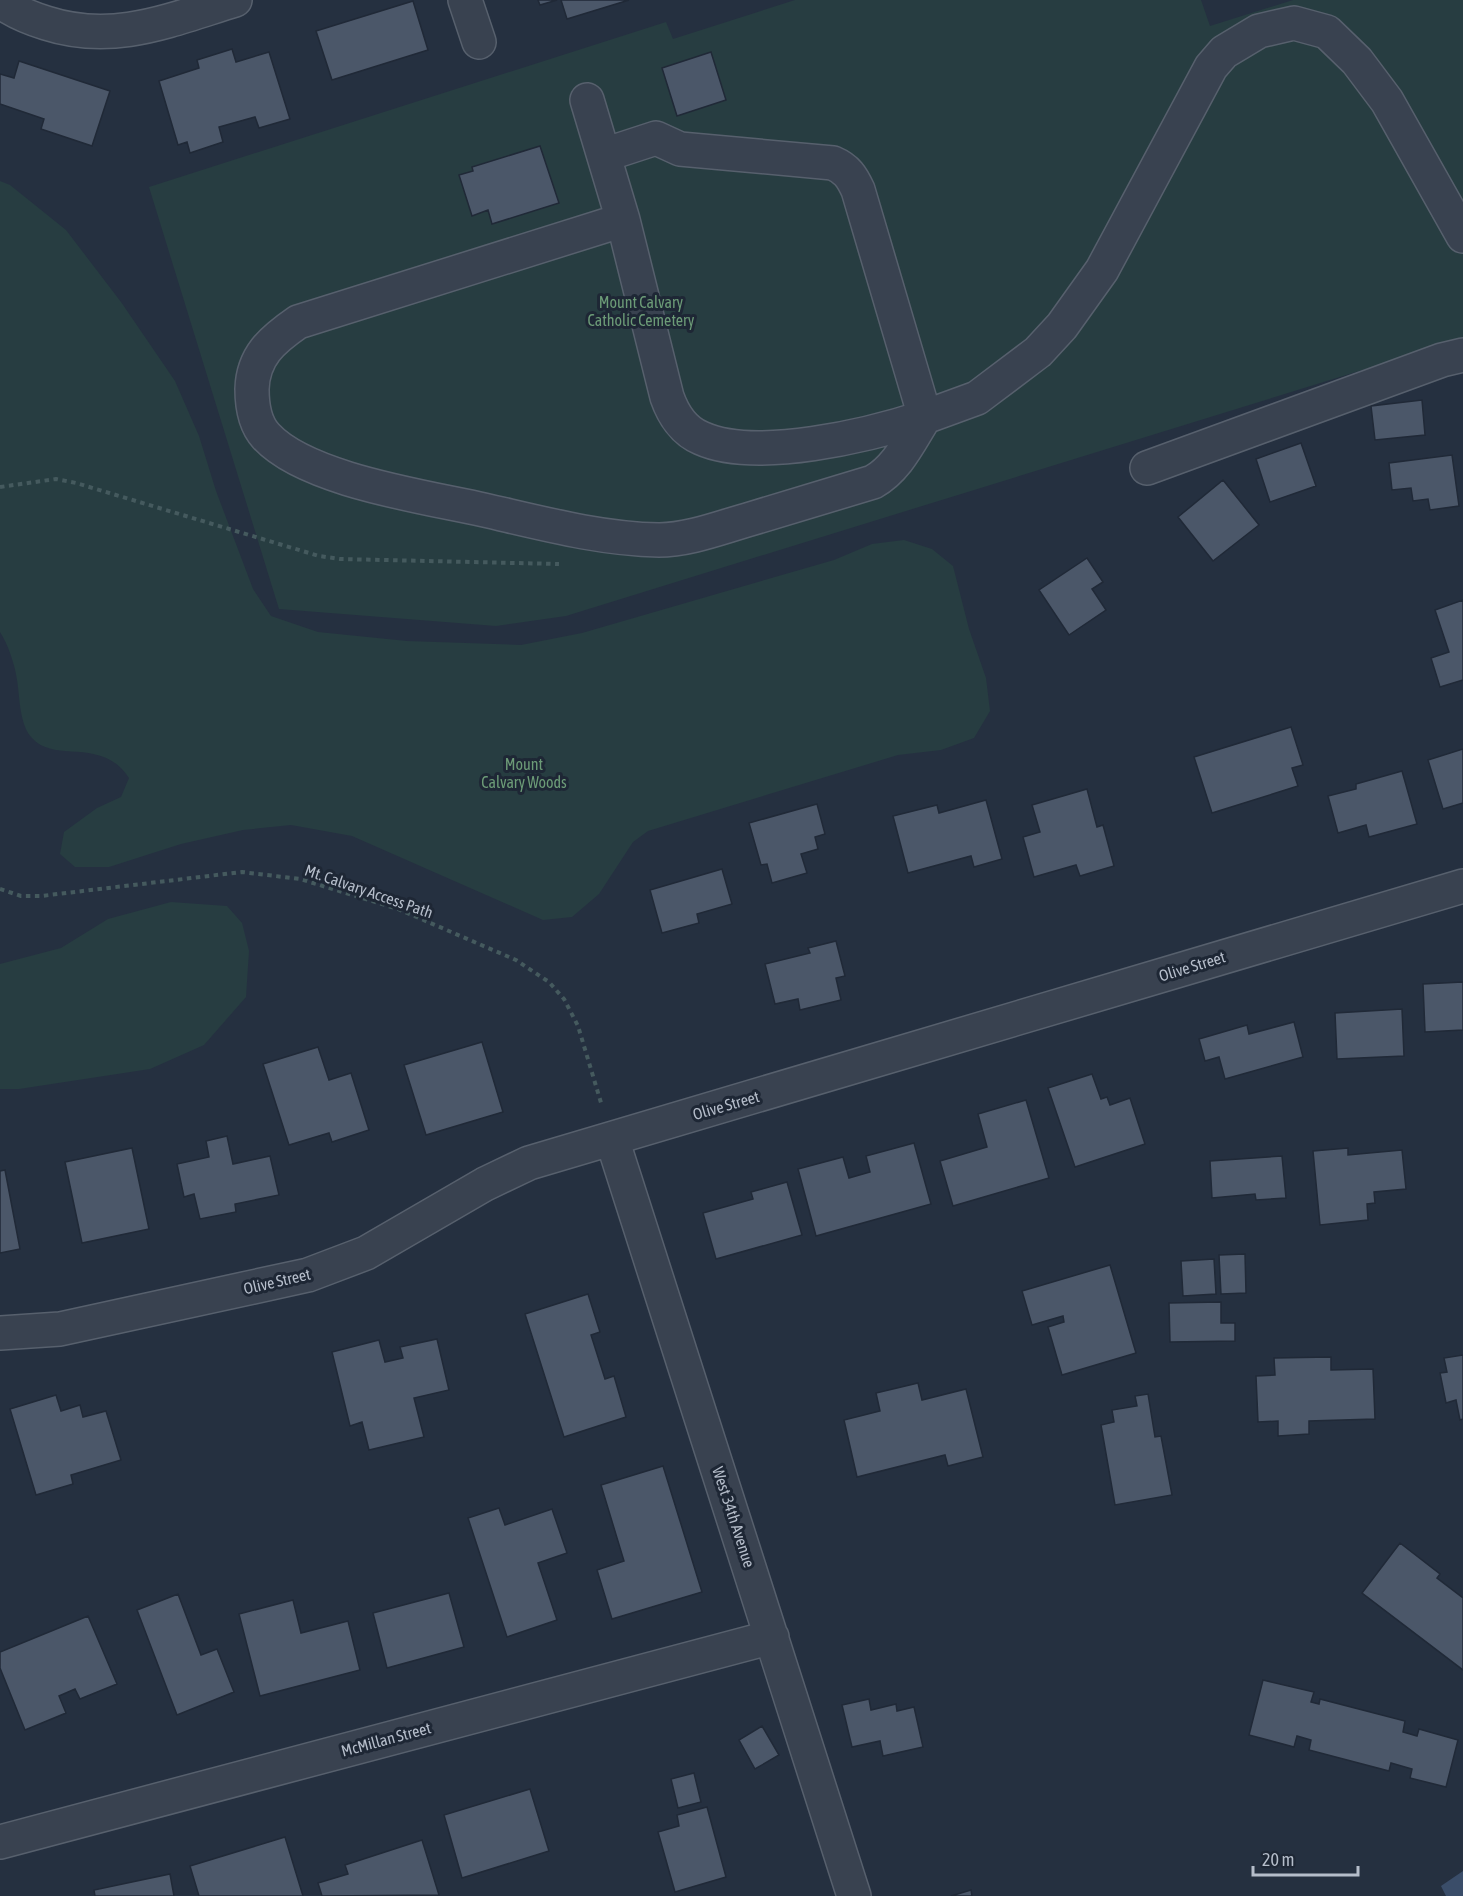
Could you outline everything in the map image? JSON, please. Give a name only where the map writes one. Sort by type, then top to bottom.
[{"type":"street","points":[[0,1],[32,18],[64,29],[91,33],[141,29],[235,0]]},
{"type":"street","points":[[465,0],[479,42]]},
{"type":"street","points":[[587,100],[623,220],[672,410],[694,434],[709,441],[726,444],[801,445],[867,435],[977,398],[1038,352],[1062,326],[1102,270],[1211,67],[1224,52],[1259,31],[1294,23],[1313,26],[1340,41],[1387,101],[1463,236]]},
{"type":"street","points":[[604,155],[656,138],[680,149],[833,163],[849,173],[858,190],[925,417],[886,474],[873,482],[708,532],[659,540],[566,528],[384,488],[301,459],[266,436],[257,421],[252,396],[253,374],[261,354],[278,336],[298,322],[623,220]]},
{"type":"street","points":[[1147,468],[1442,360],[1463,355]]},
{"type":"street","name":"Olive Street","points":[[0,1333],[60,1329],[308,1275],[366,1253],[507,1172],[612,1138],[1463,886]]},
{"type":"street","name":"West 34th Avenue","points":[[612,1138],[854,1896]]},
{"type":"street","name":"McMillan Street","points":[[0,1842],[772,1637]]},
{"type":"path","points":[[0,487],[57,479],[76,483],[319,556],[340,559],[562,564]]},
{"type":"path","name":"Mt. Calvary Access Path","points":[[0,889],[21,896],[41,896],[242,872],[300,879],[398,909],[516,960],[549,982],[564,999],[578,1026],[612,1138]]},
{"type":"green space","name":"Mount Calvary Catholic Cemetery","points":[[795,0],[1201,0],[1210,26],[1293,0],[1463,0],[1463,339],[566,616],[496,626],[279,609],[149,187],[666,22],[673,39]]},
{"type":"green space","name":"Mount Calvary Woods","points":[[0,181],[10,185],[66,230],[121,302],[175,381],[199,436],[216,491],[253,589],[271,616],[318,632],[407,641],[521,645],[582,633],[834,560],[872,544],[904,540],[932,549],[953,566],[969,629],[986,678],[990,711],[974,738],[941,750],[898,755],[648,831],[633,842],[599,894],[572,917],[543,920],[352,836],[291,825],[243,830],[181,844],[109,867],[75,867],[60,854],[64,832],[97,808],[121,797],[129,778],[118,765],[106,758],[53,749],[32,738],[22,718],[13,661],[0,632]]},
{"type":"green space","points":[[171,902],[227,906],[242,923],[249,951],[246,997],[204,1045],[150,1069],[19,1089],[0,1089],[0,964],[61,948],[108,919]]},
{"type":"water","points":[[1463,1871],[1463,1896],[1446,1896],[1441,1886]]},
{"type":"building","points":[[538,0],[557,0],[540,5]]},
{"type":"building","points":[[561,0],[629,0],[567,19]]},
{"type":"building","points":[[413,1],[428,50],[332,80],[316,31]]},
{"type":"building","points":[[232,49],[236,62],[269,52],[290,119],[259,128],[255,117],[219,127],[223,142],[190,153],[187,142],[178,145],[159,81],[199,68],[197,60]]},
{"type":"building","points":[[711,52],[726,100],[677,116],[662,68]]},
{"type":"building","points":[[19,61],[110,91],[92,146],[41,129],[44,119],[0,104],[0,74],[14,78]]},
{"type":"building","points":[[540,146],[559,203],[492,224],[488,210],[472,216],[459,175],[473,171],[472,167]]},
{"type":"building","points":[[1422,400],[1425,435],[1375,440],[1371,406]]},
{"type":"building","points":[[1301,443],[1316,486],[1270,502],[1256,459]]},
{"type":"building","points":[[1452,455],[1459,506],[1430,510],[1428,499],[1413,501],[1411,488],[1392,490],[1389,463]]},
{"type":"building","points":[[1223,480],[1259,525],[1213,561],[1178,517]]},
{"type":"building","points":[[1087,558],[1103,582],[1092,589],[1106,610],[1069,635],[1039,590]]},
{"type":"building","points":[[1463,600],[1463,680],[1440,687],[1431,658],[1449,652],[1435,610]]},
{"type":"building","points":[[1291,727],[1303,765],[1292,768],[1298,786],[1212,813],[1194,757]]},
{"type":"building","points":[[1463,749],[1463,803],[1443,809],[1428,760]]},
{"type":"building","points":[[1402,771],[1417,824],[1369,837],[1366,825],[1338,833],[1328,796],[1356,789],[1356,784]]},
{"type":"building","points":[[1087,789],[1097,827],[1103,825],[1114,866],[1080,876],[1076,865],[1034,877],[1023,837],[1040,832],[1032,805]]},
{"type":"building","points":[[986,800],[1002,859],[974,867],[971,856],[908,873],[893,816],[937,805],[939,813]]},
{"type":"building","points":[[817,804],[825,834],[815,837],[818,849],[801,854],[807,873],[772,883],[767,864],[761,865],[749,823]]},
{"type":"building","points":[[722,869],[732,904],[697,914],[699,923],[662,933],[650,890]]},
{"type":"building","points":[[836,941],[845,976],[836,978],[841,1000],[800,1010],[798,999],[775,1004],[765,964],[810,953],[808,948]]},
{"type":"building","points":[[1463,982],[1463,1030],[1425,1032],[1423,984]]},
{"type":"building","points":[[1402,1009],[1404,1056],[1337,1059],[1335,1013]]},
{"type":"building","points":[[1294,1022],[1303,1057],[1225,1079],[1219,1057],[1205,1061],[1199,1039],[1247,1025],[1249,1034]]},
{"type":"building","points":[[482,1042],[503,1112],[426,1135],[404,1065]]},
{"type":"building","points":[[318,1047],[329,1080],[351,1073],[369,1130],[332,1142],[329,1133],[289,1145],[263,1064]]},
{"type":"building","points":[[1092,1074],[1101,1099],[1107,1097],[1110,1105],[1130,1098],[1145,1144],[1075,1167],[1048,1088]]},
{"type":"building","points":[[1026,1100],[1049,1178],[953,1206],[940,1161],[987,1147],[978,1114]]},
{"type":"building","points":[[227,1136],[233,1164],[270,1156],[279,1195],[235,1204],[236,1212],[200,1219],[194,1194],[184,1197],[177,1164],[209,1157],[206,1141]]},
{"type":"building","points":[[914,1143],[931,1204],[816,1236],[798,1169],[843,1157],[849,1178],[870,1172],[866,1156]]},
{"type":"building","points":[[132,1148],[149,1229],[82,1243],[65,1162]]},
{"type":"building","points":[[1348,1148],[1348,1155],[1402,1150],[1406,1189],[1374,1192],[1375,1203],[1367,1204],[1368,1220],[1320,1225],[1313,1151]]},
{"type":"building","points":[[1282,1156],[1286,1198],[1256,1200],[1255,1194],[1212,1198],[1210,1161]]},
{"type":"building","points":[[5,1170],[20,1249],[0,1253],[0,1171]]},
{"type":"building","points":[[787,1182],[802,1235],[716,1259],[703,1213],[753,1199],[751,1192]]},
{"type":"building","points":[[1245,1254],[1246,1293],[1221,1294],[1219,1255]]},
{"type":"building","points":[[1214,1259],[1216,1294],[1183,1296],[1181,1261]]},
{"type":"building","points":[[1110,1265],[1136,1353],[1062,1375],[1048,1327],[1064,1322],[1063,1316],[1032,1325],[1022,1291]]},
{"type":"building","points":[[588,1294],[600,1332],[591,1335],[605,1379],[614,1376],[626,1417],[564,1437],[525,1314]]},
{"type":"building","points":[[1221,1302],[1221,1323],[1235,1323],[1235,1341],[1170,1342],[1169,1303]]},
{"type":"building","points":[[437,1339],[449,1390],[414,1398],[424,1437],[369,1450],[362,1422],[350,1426],[332,1352],[379,1340],[385,1362],[403,1358],[400,1347]]},
{"type":"building","points":[[1463,1355],[1463,1419],[1460,1420],[1456,1400],[1446,1403],[1440,1373],[1447,1372],[1444,1358]]},
{"type":"building","points":[[1331,1357],[1331,1370],[1373,1369],[1375,1419],[1309,1421],[1309,1434],[1278,1436],[1278,1421],[1258,1422],[1256,1376],[1275,1375],[1274,1358]]},
{"type":"building","points":[[918,1383],[922,1400],[966,1389],[983,1457],[948,1466],[945,1455],[857,1477],[844,1420],[880,1411],[876,1393]]},
{"type":"building","points":[[1148,1394],[1155,1437],[1161,1436],[1172,1495],[1115,1505],[1101,1425],[1114,1422],[1112,1410],[1137,1406],[1135,1396]]},
{"type":"building","points":[[56,1395],[61,1411],[80,1405],[83,1417],[106,1411],[121,1460],[71,1475],[73,1484],[36,1495],[10,1409]]},
{"type":"building","points":[[663,1466],[702,1592],[612,1619],[597,1570],[624,1561],[601,1485]]},
{"type":"building","points":[[499,1508],[505,1525],[552,1509],[567,1553],[538,1563],[557,1620],[507,1637],[468,1518]]},
{"type":"building","points":[[1400,1543],[1440,1574],[1437,1578],[1463,1598],[1463,1670],[1362,1593]]},
{"type":"building","points":[[449,1593],[464,1647],[387,1668],[373,1613]]},
{"type":"building","points":[[178,1594],[201,1655],[217,1649],[234,1692],[177,1715],[137,1610]]},
{"type":"building","points":[[293,1600],[301,1633],[348,1621],[360,1670],[260,1696],[239,1614]]},
{"type":"building","points":[[88,1616],[117,1684],[80,1699],[75,1689],[59,1696],[66,1713],[25,1730],[0,1668],[0,1652]]},
{"type":"building","points":[[1263,1680],[1314,1692],[1311,1702],[1319,1704],[1320,1699],[1405,1721],[1403,1732],[1417,1736],[1419,1729],[1458,1740],[1446,1787],[1410,1778],[1412,1769],[1391,1763],[1389,1771],[1309,1750],[1311,1740],[1297,1736],[1294,1747],[1249,1735]]},
{"type":"building","points":[[869,1699],[871,1710],[896,1704],[897,1711],[914,1707],[923,1747],[883,1756],[880,1741],[852,1747],[842,1705]]},
{"type":"building","points":[[762,1726],[779,1755],[755,1769],[739,1740]]},
{"type":"building","points":[[694,1773],[701,1802],[678,1808],[671,1779]]},
{"type":"building","points":[[530,1789],[549,1851],[462,1878],[444,1815]]},
{"type":"building","points":[[707,1807],[726,1877],[675,1892],[658,1832],[679,1826],[677,1815]]},
{"type":"building","points":[[285,1837],[303,1896],[199,1896],[190,1866]]},
{"type":"building","points":[[422,1840],[439,1895],[322,1896],[318,1883],[348,1874],[345,1865]]},
{"type":"building","points":[[170,1874],[174,1896],[95,1896],[94,1890]]},
{"type":"building","points":[[971,1890],[972,1896],[951,1896]]}]
